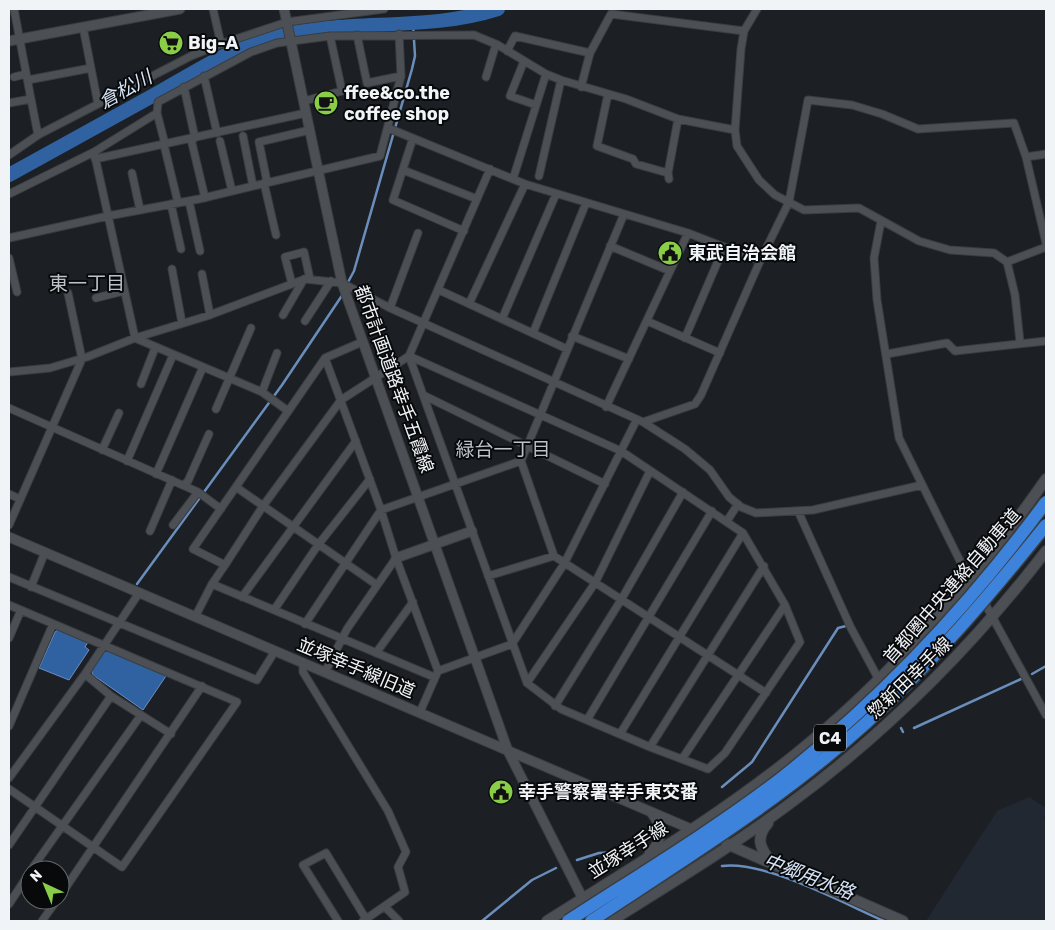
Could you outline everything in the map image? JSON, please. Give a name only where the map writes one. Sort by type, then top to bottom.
[{"type":"highway","name":"首都圏中央連絡自動車道","points":[[568,921],[732,813],[777,781],[857,715],[926,647],[960,609],[1046,502]]},
{"type":"highway","name":"首都圏中央連絡自動車道","points":[[590,921],[760,809],[865,724],[961,629],[1046,525]]},
{"type":"main road","name":"惣新田幸手線","points":[[691,829],[762,780],[809,743],[878,678],[970,578],[1046,479]]},
{"type":"main road","name":"惣新田幸手線","points":[[730,845],[790,804],[896,717],[950,663],[1046,551]]},
{"type":"main road","points":[[691,829],[718,831],[751,808],[790,804]]},
{"type":"main road","points":[[771,863],[761,849],[759,838],[764,827],[775,814]]},
{"type":"main road","name":"並塚幸手線","points":[[546,921],[691,829],[903,921]]},
{"type":"main road","points":[[611,921],[730,845]]},
{"type":"main road","points":[[580,921],[585,921]]},
{"type":"street","points":[[14,9],[38,135]]},
{"type":"street","points":[[9,41],[180,9]]},
{"type":"street","points":[[213,9],[221,44]]},
{"type":"street","name":"都市計画道路幸手五霞線","points":[[284,9],[342,283],[362,342],[508,751],[595,921]]},
{"type":"street","points":[[9,155],[38,135],[191,56],[221,44],[288,23],[384,9]]},
{"type":"street","points":[[757,9],[744,32],[735,130],[737,146],[759,180],[775,195],[804,210],[859,208],[919,241],[950,250],[994,254],[1008,262],[1020,342]]},
{"type":"street","points":[[581,87],[590,53],[611,14],[744,32]]},
{"type":"street","points":[[83,27],[98,104]]},
{"type":"street","points":[[181,249],[158,113],[158,102],[251,52],[291,39],[399,34],[474,35],[496,44],[546,74],[561,80],[608,94],[678,119],[735,130]]},
{"type":"street","points":[[9,238],[108,216],[205,198],[380,156],[401,76],[399,34]]},
{"type":"street","points":[[357,35],[367,83],[401,76]]},
{"type":"street","points":[[304,101],[342,92],[330,36]]},
{"type":"street","points":[[507,51],[514,36],[590,53]]},
{"type":"street","points":[[486,77],[496,44]]},
{"type":"street","points":[[524,61],[510,96],[536,106]]},
{"type":"street","points":[[14,76],[27,77],[90,68]]},
{"type":"street","points":[[513,179],[546,74]]},
{"type":"street","points":[[204,76],[217,133]]},
{"type":"street","points":[[539,176],[561,80]]},
{"type":"street","points":[[184,87],[205,198]]},
{"type":"street","points":[[608,94],[597,146],[633,159],[636,164],[668,176],[678,119]]},
{"type":"street","points":[[9,103],[31,99]]},
{"type":"street","points":[[212,584],[376,653],[436,674],[512,644],[564,564],[621,451],[639,421],[695,404],[789,202],[808,100],[852,105],[882,114],[918,129],[1014,123],[1026,157],[1046,243]]},
{"type":"street","points":[[9,194],[95,155],[158,113]]},
{"type":"street","points":[[95,155],[165,147],[193,138],[306,113]]},
{"type":"street","points":[[388,128],[525,184],[688,233],[760,261]]},
{"type":"street","points":[[276,235],[259,142],[310,130]]},
{"type":"street","points":[[243,136],[253,186]]},
{"type":"street","points":[[413,138],[393,200],[464,230]]},
{"type":"street","points":[[220,141],[232,191]]},
{"type":"street","points":[[1026,157],[1046,154]]},
{"type":"street","points":[[95,155],[135,338]]},
{"type":"street","points":[[195,617],[212,584],[263,506],[341,400],[409,356],[425,323],[490,169]]},
{"type":"street","points":[[403,170],[477,199]]},
{"type":"street","points":[[132,173],[140,210]]},
{"type":"street","points":[[469,304],[525,184]]},
{"type":"street","points":[[502,319],[556,194]]},
{"type":"street","points":[[189,201],[200,251]]},
{"type":"street","points":[[533,333],[586,203]]},
{"type":"street","points":[[624,214],[525,446],[521,461],[554,556],[766,694]]},
{"type":"street","points":[[881,221],[874,258],[882,336],[887,354],[899,438],[962,566],[992,616],[1046,715]]},
{"type":"street","points":[[390,308],[418,233]]},
{"type":"street","points":[[606,407],[688,233]]},
{"type":"street","points":[[610,246],[670,271]]},
{"type":"street","points":[[685,338],[724,247]]},
{"type":"street","points":[[1008,262],[1046,247]]},
{"type":"street","points":[[283,315],[307,279],[304,252],[285,257],[292,284]]},
{"type":"street","points":[[9,258],[16,292]]},
{"type":"street","points":[[172,268],[182,322]]},
{"type":"street","points":[[202,274],[210,315]]},
{"type":"street","points":[[9,372],[50,368],[82,359],[135,338],[182,322],[210,315],[307,279],[331,281],[342,283],[390,308],[639,421],[685,449],[710,470],[729,498],[756,513],[798,511],[830,506],[922,485]]},
{"type":"street","points":[[305,321],[331,281]]},
{"type":"street","points":[[439,290],[567,349]]},
{"type":"street","points":[[96,298],[124,291]]},
{"type":"street","points":[[9,526],[82,359],[68,293]]},
{"type":"street","points":[[647,320],[720,353]]},
{"type":"street","points":[[216,409],[251,328]]},
{"type":"street","points":[[572,336],[629,359]]},
{"type":"street","points":[[135,338],[262,392],[288,411]]},
{"type":"street","points":[[887,354],[947,343],[955,351],[1046,340]]},
{"type":"street","points":[[225,565],[193,549],[325,358],[362,342]]},
{"type":"street","points":[[141,384],[155,348]]},
{"type":"street","points":[[262,392],[277,352]]},
{"type":"street","points":[[127,461],[173,355]]},
{"type":"street","points":[[409,356],[621,451],[743,533],[785,604],[800,642],[725,754],[708,769],[650,747],[555,706],[527,683],[409,356]]},
{"type":"street","points":[[325,358],[381,510],[436,674],[420,712]]},
{"type":"street","points":[[156,474],[203,367]]},
{"type":"street","points":[[424,396],[605,484]]},
{"type":"street","points":[[9,408],[198,492],[221,508]]},
{"type":"street","points":[[102,450],[119,413]]},
{"type":"street","points":[[184,486],[209,434]]},
{"type":"street","points":[[242,597],[356,441]]},
{"type":"street","points":[[305,624],[381,510],[521,461]]},
{"type":"street","points":[[527,683],[595,583],[650,471]]},
{"type":"street","points":[[274,610],[318,545],[370,479]]},
{"type":"street","points":[[150,531],[172,480]]},
{"type":"street","points":[[236,487],[377,585]]},
{"type":"street","points":[[173,525],[198,492]]},
{"type":"street","points":[[555,706],[621,600],[682,492]]},
{"type":"street","points":[[9,494],[20,499]]},
{"type":"street","points":[[727,522],[738,504]]},
{"type":"street","points":[[587,720],[712,511]]},
{"type":"street","points":[[798,511],[851,628],[878,678]]},
{"type":"street","points":[[325,672],[341,638],[396,558],[472,531]]},
{"type":"street","points":[[620,734],[743,533]]},
{"type":"street","name":"並塚幸手線旧道","points":[[9,537],[691,829]]},
{"type":"street","points":[[31,587],[45,552]]},
{"type":"street","points":[[488,576],[554,556]]},
{"type":"street","points":[[650,747],[764,566]]},
{"type":"street","points":[[9,577],[257,680],[275,652]]},
{"type":"street","points":[[9,778],[85,674],[139,593]]},
{"type":"street","points":[[376,653],[413,602]]},
{"type":"street","points":[[682,759],[785,604]]},
{"type":"street","points":[[9,605],[237,702],[122,867],[10,792]]},
{"type":"street","points":[[9,638],[21,610]]},
{"type":"street","points":[[9,726],[52,624]]},
{"type":"street","points":[[303,663],[303,672],[388,811],[406,852],[398,867],[404,892],[365,920],[326,853],[303,865],[338,921]]},
{"type":"street","points":[[85,674],[111,696],[171,734]]},
{"type":"street","points":[[70,882],[202,686]]},
{"type":"street","points":[[9,845],[111,696]]},
{"type":"street","points":[[38,860],[141,715]]},
{"type":"street","points":[[648,856],[659,843],[661,834],[658,823],[651,812]]},
{"type":"street","points":[[9,904],[20,888]]},
{"type":"street","points":[[385,907],[399,921]]},
{"type":"street","points":[[42,921],[50,910]]},
{"type":"shaded area","points":[[1029,797],[1046,808],[1044,820],[1046,822],[1046,921],[926,921],[997,811]]},
{"type":"water","points":[[59,629],[88,642],[85,647],[89,650],[69,680],[39,668],[55,632]]},
{"type":"water","points":[[109,650],[166,676],[143,710],[93,675],[91,669],[104,652]]},
{"type":"waterway","name":"倉松川","points":[[9,175],[214,61],[245,46],[277,36],[304,31],[332,27],[443,20],[471,16],[498,9]]},
{"type":"waterway","points":[[347,284],[354,271],[412,69],[415,56],[413,24]]},
{"type":"waterway","points":[[137,584],[282,385],[343,294]]},
{"type":"waterway","points":[[722,787],[752,762],[838,628],[846,626]]},
{"type":"waterway","points":[[1032,674],[1046,666]]},
{"type":"waterway","points":[[914,728],[1021,679]]},
{"type":"waterway","points":[[901,728],[903,732]]},
{"type":"waterway","name":"中郷用水路","points":[[577,860],[599,853],[619,852]]},
{"type":"waterway","name":"中郷用水路","points":[[722,866],[739,866],[781,876],[826,894],[884,921]]},
{"type":"waterway","name":"中郷用水路","points":[[482,921],[532,880],[556,868]]},
{"type":"place","name":"Big-A","points":[[171,43]]},
{"type":"place","name":"ffee&co.the coffee shop","points":[[326,103]]},
{"type":"place","name":"東武自治会館","points":[[670,253]]},
{"type":"place","name":"幸手警察署幸手東交番","points":[[501,792]]},
{"type":"district","name":"東一丁目","points":[[87,283]]},
{"type":"district","name":"緑台一丁目","points":[[503,449]]}]
